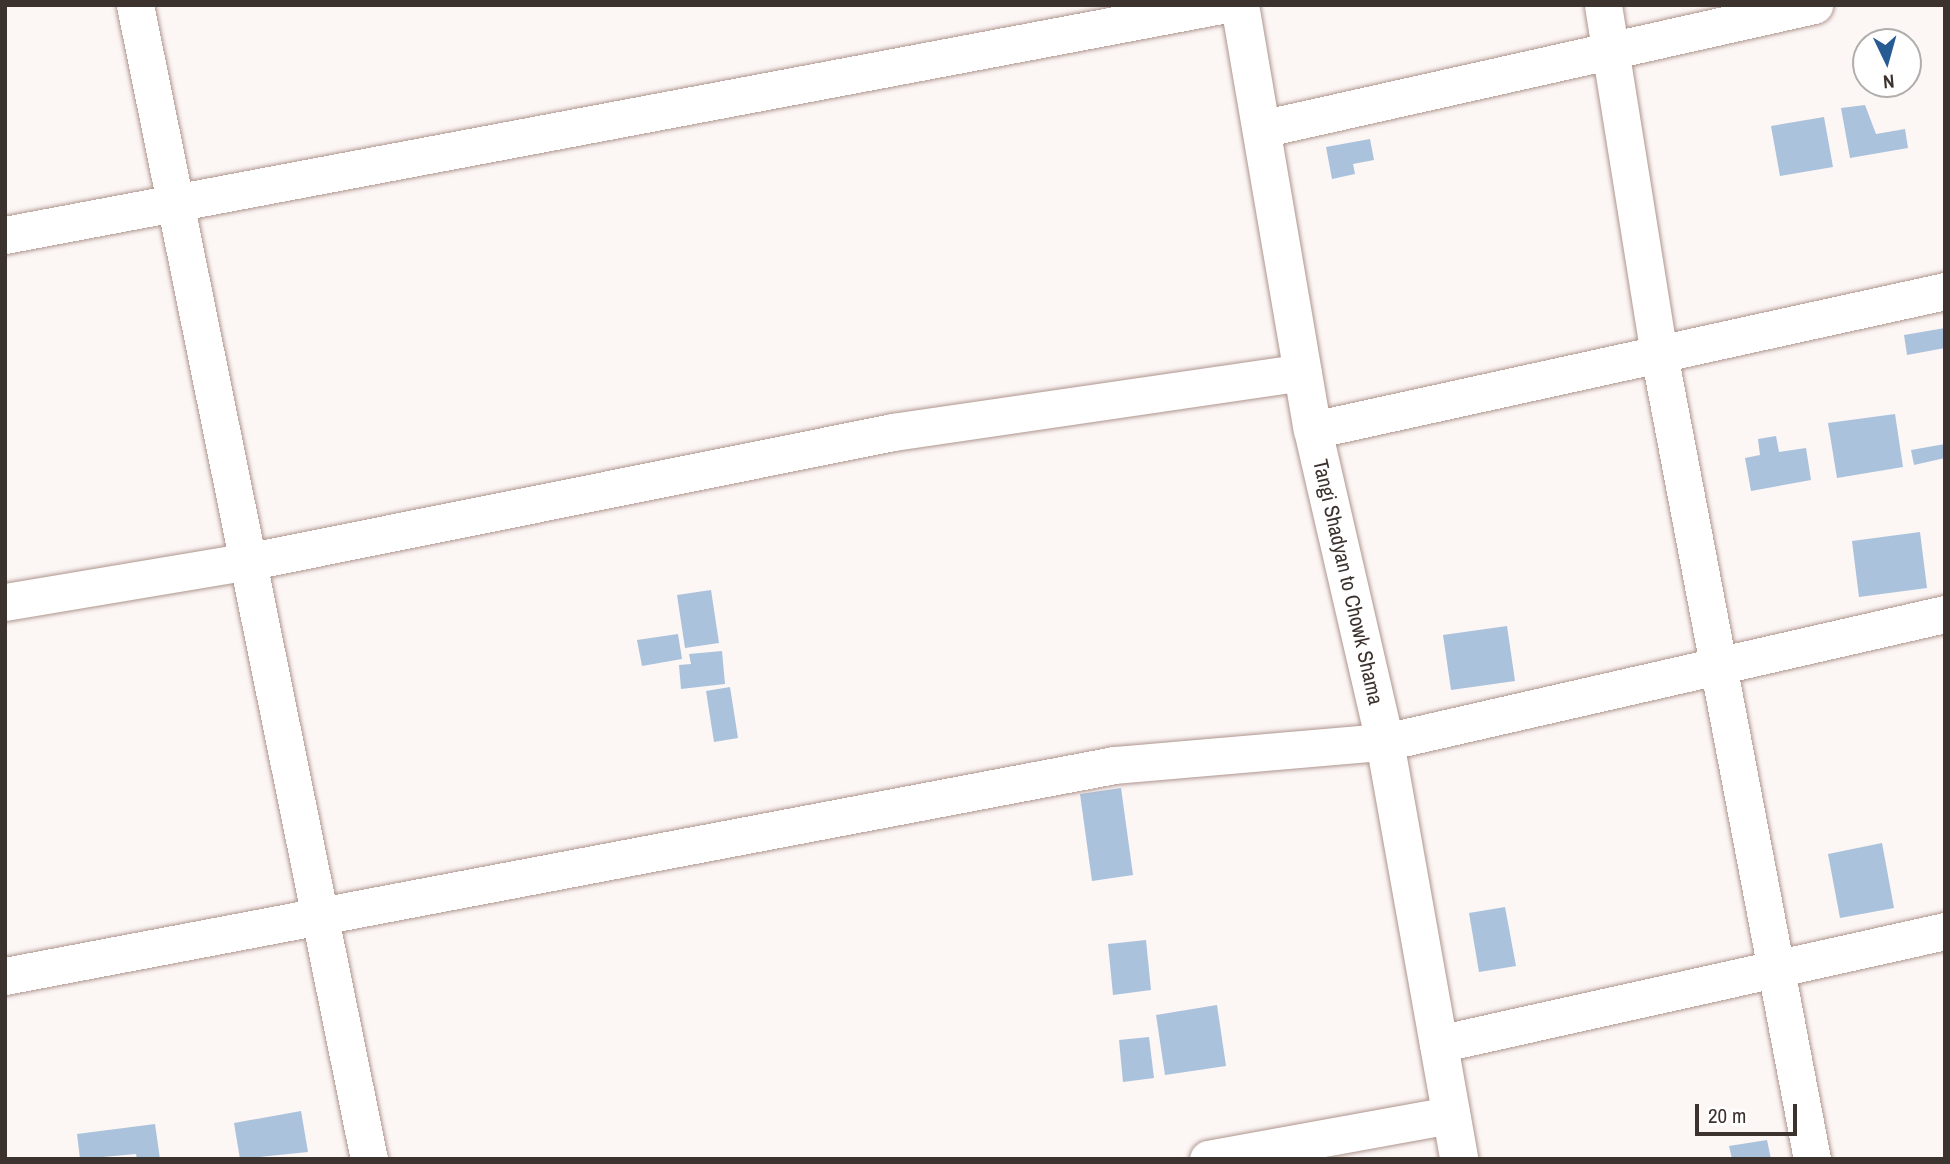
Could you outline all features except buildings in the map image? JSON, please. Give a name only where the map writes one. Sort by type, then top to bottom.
[{"type":"main road","name":"Tangi Shadyan to Chowk Shama","points":[[1240,5],[1313,430],[1385,742],[1459,1159]]},
{"type":"street","points":[[135,5],[251,561],[369,1159]]},
{"type":"street","points":[[5,235],[1221,5]]},
{"type":"street","points":[[1603,5],[1659,354],[1812,1159]]},
{"type":"street","points":[[1261,129],[1814,5]]},
{"type":"street","points":[[1313,430],[1945,291]]},
{"type":"street","points":[[5,602],[251,561],[893,432],[1303,372]]},
{"type":"street","points":[[5,976],[1114,765],[1385,742],[1945,614]]},
{"type":"street","points":[[1438,1044],[1945,931]]},
{"type":"street","points":[[1208,1159],[1357,1145],[1451,1115]]}]
